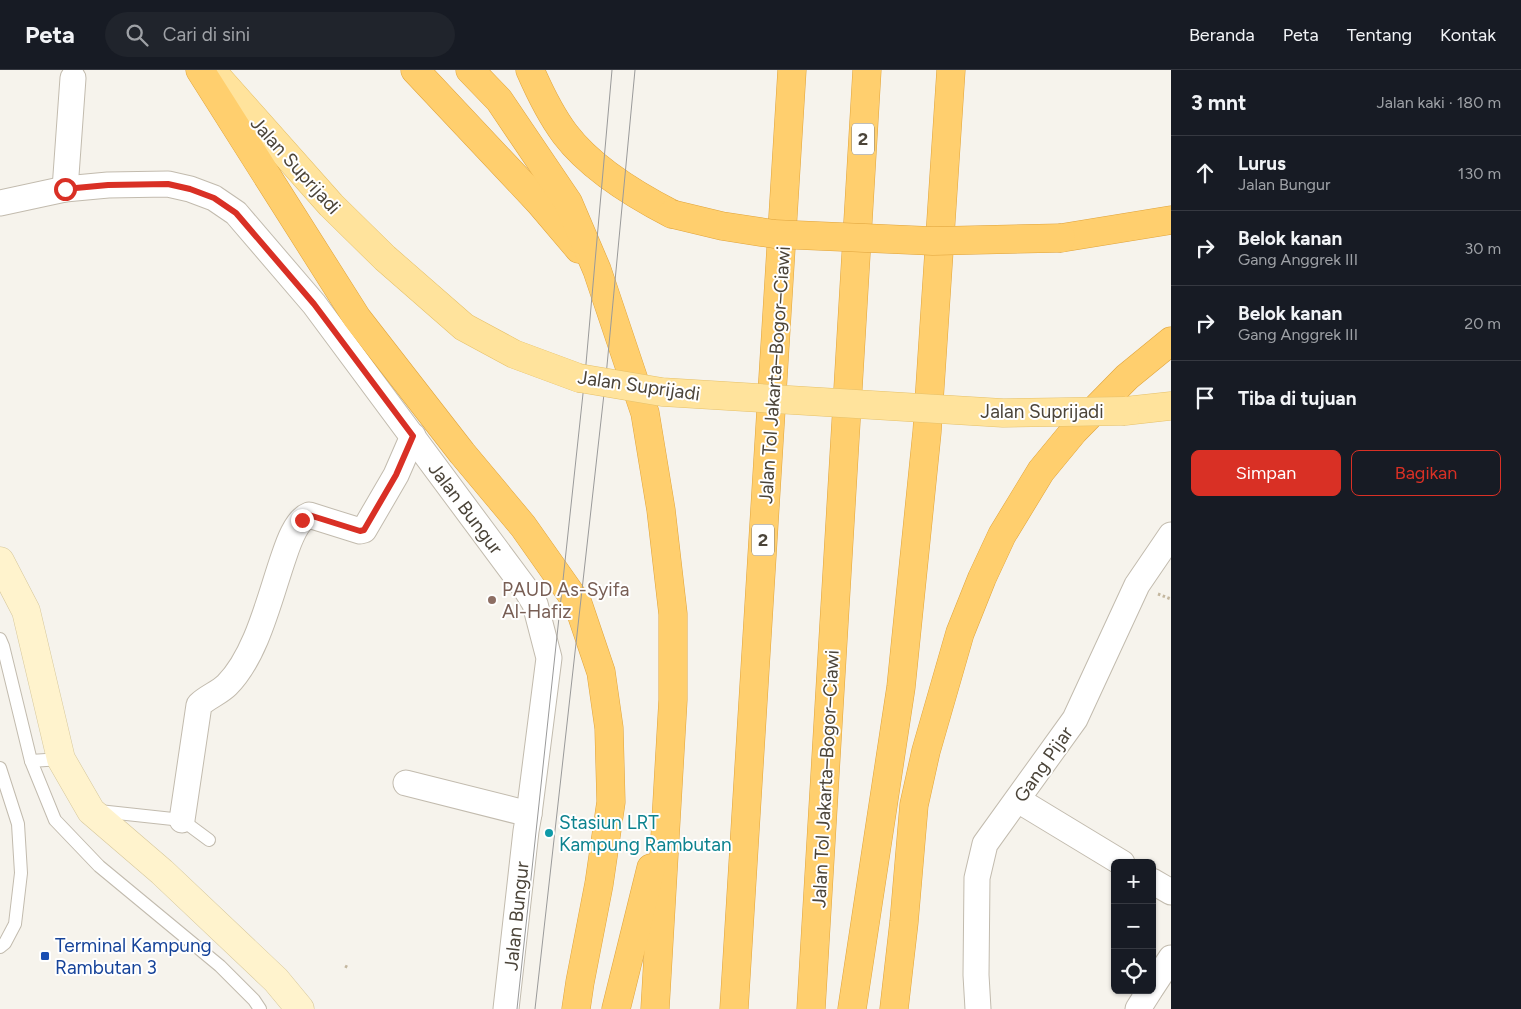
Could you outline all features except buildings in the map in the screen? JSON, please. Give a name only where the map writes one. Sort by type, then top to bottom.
[{"type":"highway","points":[[200,70],[357,318],[462,453],[524,526],[578,604],[601,672],[609,728],[611,802],[599,884],[576,1009]]},
{"type":"highway","points":[[415,70],[540,203],[596,270]]},
{"type":"highway","points":[[470,70],[499,100],[568,202],[596,270],[645,413],[661,510],[673,614],[673,700],[655,1009]]},
{"type":"highway","points":[[530,70],[551,114],[579,150],[643,199],[672,214],[722,226],[774,234],[933,241],[1061,238],[1171,220]]},
{"type":"highway","name":"Jalan Tol Jakarta–Bogor–Ciawi","points":[[734,1009],[792,70]]},
{"type":"highway","name":"Jalan Tol Jakarta–Bogor–Ciawi","points":[[811,1009],[867,70]]},
{"type":"highway","points":[[852,1009],[901,687],[927,432],[951,70]]},
{"type":"highway","points":[[894,1009],[914,805],[926,751],[958,642],[982,578],[1002,535],[1041,471],[1080,424],[1127,378],[1171,341]]},
{"type":"highway","points":[[616,1009],[667,804]]},
{"type":"main road","name":"Jalan Suprijadi","points":[[212,70],[331,205],[385,258],[464,327],[514,354],[579,378],[662,392],[994,412],[1125,411],[1171,406]]},
{"type":"street","points":[[65,189],[73,78]]},
{"type":"street","name":"Jalan Bungur","points":[[0,203],[65,189],[108,185],[168,184],[190,189],[214,198],[236,213],[314,304],[527,591],[537,610],[549,658],[526,831],[506,1009]]},
{"type":"street","points":[[182,820],[199,705],[226,686],[241,667],[260,628],[287,546],[297,528],[302,520],[309,515],[360,531],[364,530],[396,475],[413,436]]},
{"type":"street","name":"Gang Pijar","points":[[978,1009],[976,975],[977,878],[985,844],[1074,719],[1137,585],[1171,535]]},
{"type":"street","points":[[0,561],[26,611],[61,759],[91,811],[231,928],[300,1009]]},
{"type":"street","points":[[406,783],[529,814]]},
{"type":"street","points":[[1018,800],[1115,859]]},
{"type":"street","points":[[1156,883],[1171,892]]},
{"type":"street","points":[[1156,981],[1171,958]]},
{"type":"street","points":[[1138,1009],[1147,994]]},
{"type":"lane","points":[[0,640],[31,761],[55,820],[99,866],[220,966],[254,1000],[260,1009]]},
{"type":"lane","points":[[31,761],[61,759]]},
{"type":"lane","points":[[0,768],[18,824],[21,873],[15,924],[5,943],[0,946]]},
{"type":"lane","points":[[91,811],[182,820],[209,840]]},
{"type":"tram line","points":[[517,1009],[585,375],[612,70]]},
{"type":"tram line","points":[[535,1009],[606,376],[635,70]]},
{"type":"place","name":"PAUD As-Syifa Al-Hafiz","points":[[492,600]]},
{"type":"place","name":"Stasiun LRT Kampung Rambutan","points":[[549,833]]},
{"type":"place","name":"Terminal Kampung Rambutan 3","points":[[45,956]]},
{"type":"route","points":[[65,189],[108,185],[168,184],[190,189],[214,198],[236,213],[314,304],[413,436],[396,475],[364,530],[360,531],[309,515],[305,516],[302,520]]}]
